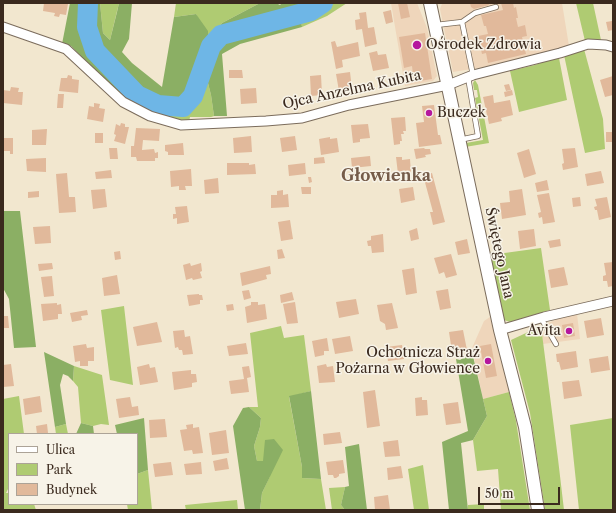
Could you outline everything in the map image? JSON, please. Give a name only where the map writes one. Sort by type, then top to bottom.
[{"type":"street","name":"Świętego Jana","points":[[430,3],[500,330],[525,427],[538,510]]},
{"type":"street","name":"Ojca Anzelma Kubita","points":[[3,27],[66,49],[123,102],[150,116],[181,125],[302,118],[349,105],[448,85],[471,76],[560,53],[588,44],[613,47]]},
{"type":"street","points":[[500,330],[541,318],[613,301]]},
{"type":"lane","points":[[435,25],[462,22],[475,13],[496,7]]},
{"type":"lane","points":[[460,140],[478,136],[471,76],[462,22]]},
{"type":"lane","points":[[541,318],[556,344]]},
{"type":"shaded area","points":[[391,3],[417,3],[427,28],[437,76],[433,81],[405,86]]},
{"type":"shaded area","points":[[562,3],[569,46],[484,67],[453,72],[440,9],[442,4]]},
{"type":"shaded area","points":[[577,314],[580,339],[543,344],[541,326],[562,317]]},
{"type":"shaded area","points":[[490,317],[509,392],[483,399],[472,348],[484,321]]},
{"type":"green space","points":[[70,3],[100,3],[103,33],[110,40],[119,3],[132,3],[129,39],[122,52],[132,63],[162,87],[174,17],[196,14],[208,31],[208,41],[222,23],[260,3],[276,3],[280,5],[282,3],[312,3],[299,9],[302,27],[240,44],[222,54],[227,116],[214,116],[206,75],[196,72],[188,94],[180,101],[161,101],[140,92],[130,101],[118,94],[71,46],[62,44]]},
{"type":"green space","points":[[100,3],[119,3],[110,40],[103,33]]},
{"type":"green space","points":[[176,3],[260,3],[222,23],[208,41],[196,14],[174,17]]},
{"type":"green space","points":[[330,3],[347,3],[327,16],[302,27],[300,17],[323,8]]},
{"type":"green space","points":[[576,3],[593,3],[601,40],[585,41]]},
{"type":"green space","points":[[584,49],[603,119],[605,149],[585,153],[564,55]]},
{"type":"green space","points":[[557,57],[559,58],[567,100],[519,112],[510,71],[535,65]]},
{"type":"green space","points":[[196,72],[206,75],[214,116],[190,117],[189,122],[169,118],[130,101],[140,92],[161,101],[188,94]]},
{"type":"green space","points":[[475,80],[478,85],[489,143],[465,147],[464,144],[466,143],[483,140],[475,98],[478,97],[477,90],[474,90],[473,83]]},
{"type":"green space","points":[[3,211],[20,211],[36,347],[14,348],[9,299],[3,288]]},
{"type":"green space","points":[[541,248],[550,310],[510,322],[504,320],[490,255]]},
{"type":"green space","points":[[124,306],[133,385],[110,380],[101,310]]},
{"type":"green space","points":[[281,326],[284,338],[304,335],[311,391],[289,397],[302,467],[302,478],[321,479],[326,510],[260,510],[262,493],[270,476],[263,461],[257,461],[254,446],[260,427],[261,418],[249,407],[258,407],[250,333]]},
{"type":"green space","points":[[541,326],[564,510],[545,510],[530,413],[511,340]]},
{"type":"green space","points":[[44,352],[74,366],[73,381],[68,376],[63,374],[60,385],[66,424],[55,427]]},
{"type":"green space","points":[[472,352],[487,416],[473,440],[461,443],[468,510],[449,510],[442,442],[468,431],[456,359],[460,360]]},
{"type":"green space","points":[[74,366],[102,375],[109,425],[101,424],[93,426],[81,423],[78,387],[73,381]]},
{"type":"green space","points":[[311,391],[321,479],[302,478],[302,467],[289,396]]},
{"type":"green space","points":[[509,392],[516,421],[530,510],[501,510],[498,469],[477,471],[473,440],[487,416],[483,399]]},
{"type":"green space","points":[[19,396],[24,433],[8,433],[8,489],[6,493],[8,493],[8,505],[34,505],[36,510],[3,510],[3,399]]},
{"type":"green space","points":[[249,407],[261,418],[260,427],[254,446],[257,461],[263,461],[265,440],[274,439],[283,450],[262,493],[260,510],[245,510],[233,426],[243,408]]},
{"type":"green space","points":[[144,418],[148,470],[138,474],[138,433],[117,433],[115,425]]},
{"type":"green space","points":[[613,418],[613,510],[579,510],[570,425]]},
{"type":"green space","points":[[81,423],[93,426],[94,433],[76,433]]},
{"type":"green space","points":[[66,424],[68,433],[56,433],[55,427]]},
{"type":"green space","points":[[359,444],[367,510],[345,510],[341,505],[345,487],[349,486],[345,447]]},
{"type":"green space","points":[[423,465],[429,510],[414,510],[408,469]]},
{"type":"green space","points":[[148,470],[152,510],[128,510],[127,505],[138,505],[138,474]]},
{"type":"green space","points":[[345,487],[341,505],[345,510],[332,510],[329,488]]},
{"type":"green space","points":[[237,500],[238,510],[186,510],[185,505]]},
{"type":"green space","points":[[484,504],[484,510],[468,510],[468,505]]},
{"type":"building","points":[[44,3],[68,4],[66,15],[60,14],[59,17],[54,16],[55,13],[43,11]]},
{"type":"building","points":[[398,3],[407,3],[410,17],[401,19]]},
{"type":"building","points":[[470,3],[488,3],[489,5],[474,9],[471,7]]},
{"type":"building","points":[[501,3],[513,3],[514,8],[516,7],[518,27],[525,25],[527,36],[522,37],[526,54],[488,63],[486,53],[482,54],[478,36],[488,34],[481,15],[503,10]]},
{"type":"building","points":[[391,10],[393,22],[386,24],[383,12]]},
{"type":"building","points":[[366,12],[368,28],[374,27],[377,44],[365,47],[362,29],[356,30],[355,20],[360,19],[359,13]]},
{"type":"building","points":[[612,21],[613,30],[608,31],[606,22]]},
{"type":"building","points":[[425,33],[432,79],[414,82],[412,66],[404,68],[399,37]]},
{"type":"building","points":[[335,41],[337,47],[358,42],[360,56],[342,60],[343,67],[336,69],[331,42]]},
{"type":"building","points":[[377,51],[378,55],[386,54],[389,68],[373,71],[369,53]]},
{"type":"building","points":[[229,70],[242,70],[243,78],[229,78]]},
{"type":"building","points":[[350,72],[352,89],[339,91],[336,74]]},
{"type":"building","points":[[68,75],[72,76],[72,79],[79,80],[78,93],[59,91],[61,78],[67,78]]},
{"type":"building","points":[[321,75],[322,95],[311,96],[310,76]]},
{"type":"building","points":[[613,76],[613,95],[605,97],[600,80]]},
{"type":"building","points":[[509,84],[511,90],[506,91],[504,85]]},
{"type":"building","points":[[11,87],[19,88],[18,92],[23,92],[22,105],[3,103],[3,90],[10,91]]},
{"type":"building","points":[[256,88],[257,103],[241,104],[240,89]]},
{"type":"building","points":[[512,90],[513,95],[505,97],[504,92]]},
{"type":"building","points":[[58,94],[64,94],[63,108],[57,108]]},
{"type":"building","points":[[493,95],[494,103],[510,100],[513,115],[501,118],[502,121],[489,124],[483,97]]},
{"type":"building","points":[[94,103],[100,104],[99,108],[105,109],[103,122],[87,119],[89,106],[94,107]]},
{"type":"building","points":[[434,105],[438,135],[440,135],[442,144],[419,147],[416,123],[424,122],[422,106]]},
{"type":"building","points":[[405,117],[406,131],[403,131],[404,134],[401,134],[402,141],[400,141],[400,144],[394,145],[391,118]]},
{"type":"building","points":[[121,123],[125,124],[125,127],[129,127],[125,144],[114,141],[116,135],[114,134],[116,124],[120,126]]},
{"type":"building","points":[[368,124],[370,138],[360,139],[360,142],[353,143],[351,125]]},
{"type":"building","points":[[136,128],[160,129],[159,141],[143,140],[142,150],[154,149],[155,153],[158,152],[158,158],[155,158],[155,161],[137,161],[136,157],[131,157],[131,146],[134,146]]},
{"type":"building","points":[[47,129],[46,145],[32,145],[32,130]]},
{"type":"building","points":[[606,132],[612,132],[613,142],[606,142]]},
{"type":"building","points":[[95,133],[103,133],[103,143],[95,143]]},
{"type":"building","points":[[251,136],[252,152],[234,153],[233,138]]},
{"type":"building","points":[[295,136],[297,150],[282,152],[280,138]]},
{"type":"building","points":[[330,137],[330,139],[337,138],[339,152],[321,155],[319,139]]},
{"type":"building","points":[[3,138],[13,138],[13,154],[10,154],[10,151],[3,151]]},
{"type":"building","points":[[183,143],[184,155],[168,155],[168,152],[165,151],[165,145]]},
{"type":"building","points":[[109,148],[117,148],[118,159],[110,159]]},
{"type":"building","points":[[575,148],[578,167],[563,170],[562,164],[564,163],[562,149]]},
{"type":"building","points":[[414,149],[430,149],[431,154],[425,155],[426,157],[416,159]]},
{"type":"building","points":[[529,149],[536,174],[524,178],[517,153]]},
{"type":"building","points":[[370,156],[371,166],[352,168],[351,158]]},
{"type":"building","points":[[324,157],[325,163],[314,164],[314,158]]},
{"type":"building","points":[[396,157],[402,157],[402,160],[410,159],[411,173],[398,174]]},
{"type":"building","points":[[46,158],[46,172],[27,171],[26,159]]},
{"type":"building","points":[[227,163],[249,163],[249,165],[255,164],[256,174],[227,175]]},
{"type":"building","points":[[305,163],[306,174],[289,176],[288,165]]},
{"type":"building","points":[[191,169],[192,186],[185,186],[186,190],[179,190],[179,186],[171,187],[170,171]]},
{"type":"building","points":[[111,170],[112,178],[96,179],[95,172]]},
{"type":"building","points":[[601,171],[604,183],[587,186],[585,174]]},
{"type":"building","points":[[67,173],[69,197],[75,197],[76,212],[59,213],[56,174]]},
{"type":"building","points":[[432,173],[445,222],[433,225],[430,212],[433,212],[423,175]]},
{"type":"building","points":[[308,177],[311,177],[312,182],[309,183]]},
{"type":"building","points":[[218,178],[219,193],[205,194],[204,180]]},
{"type":"building","points":[[547,180],[549,190],[537,192],[535,183]]},
{"type":"building","points":[[301,187],[311,187],[311,194],[302,194]]},
{"type":"building","points":[[413,187],[415,200],[401,203],[399,189]]},
{"type":"building","points":[[105,189],[107,207],[93,209],[91,190]]},
{"type":"building","points":[[522,189],[526,215],[502,219],[500,203],[510,202],[509,191]]},
{"type":"building","points":[[283,190],[283,195],[288,194],[289,207],[271,208],[271,195],[277,195],[277,191]]},
{"type":"building","points":[[39,191],[39,197],[28,198],[28,192]]},
{"type":"building","points":[[549,193],[555,222],[543,224],[542,217],[539,218],[538,213],[541,212],[537,195]]},
{"type":"building","points":[[580,197],[581,206],[573,207],[572,198]]},
{"type":"building","points":[[607,197],[611,217],[599,220],[597,210],[595,210],[594,207],[597,206],[595,199]]},
{"type":"building","points":[[187,206],[189,222],[177,224],[177,218],[173,219],[173,214],[176,214],[175,207]]},
{"type":"building","points":[[290,220],[293,239],[281,241],[278,222]]},
{"type":"building","points":[[50,226],[51,243],[35,244],[33,227]]},
{"type":"building","points":[[417,228],[419,239],[411,241],[409,231]]},
{"type":"building","points":[[534,229],[536,246],[520,249],[518,231]]},
{"type":"building","points":[[383,234],[384,252],[372,253],[371,246],[368,246],[367,241],[371,240],[371,236]]},
{"type":"building","points":[[467,239],[470,253],[458,255],[455,242]]},
{"type":"building","points":[[560,239],[561,246],[550,248],[548,241]]},
{"type":"building","points":[[282,249],[285,258],[278,259],[277,250]]},
{"type":"building","points":[[120,251],[121,259],[115,260],[114,252]]},
{"type":"building","points":[[451,254],[457,275],[446,278],[444,272],[439,274],[434,258]]},
{"type":"building","points":[[613,262],[613,286],[608,287],[607,281],[603,281],[603,276],[606,275],[604,263]]},
{"type":"building","points":[[52,263],[53,269],[39,271],[38,264]]},
{"type":"building","points":[[190,263],[191,266],[201,263],[202,271],[200,272],[202,278],[193,280],[192,278],[186,280],[183,265]]},
{"type":"building","points":[[270,266],[271,274],[266,275],[267,279],[242,286],[240,273]]},
{"type":"building","points":[[564,267],[568,285],[551,288],[548,270]]},
{"type":"building","points":[[414,268],[417,293],[406,295],[402,270]]},
{"type":"building","points":[[117,275],[120,294],[104,296],[102,278]]},
{"type":"building","points":[[52,276],[54,296],[44,297],[41,277]]},
{"type":"building","points":[[448,289],[451,308],[440,310],[436,291]]},
{"type":"building","points":[[249,290],[251,298],[244,300],[242,291]]},
{"type":"building","points":[[292,292],[294,300],[281,303],[280,295]]},
{"type":"building","points":[[187,295],[202,295],[203,300],[200,300],[200,304],[189,306]]},
{"type":"building","points":[[356,299],[359,314],[339,318],[336,302]]},
{"type":"building","points":[[251,302],[258,302],[258,305],[265,304],[267,319],[247,323],[245,307],[251,305]]},
{"type":"building","points":[[295,302],[298,323],[287,324],[283,304]]},
{"type":"building","points":[[57,303],[57,305],[61,304],[62,314],[58,314],[58,319],[43,321],[41,304]]},
{"type":"building","points":[[392,303],[398,328],[386,330],[385,324],[380,321],[377,305]]},
{"type":"building","points":[[233,304],[234,310],[227,311],[226,305]]},
{"type":"building","points":[[87,310],[88,315],[81,316],[82,320],[72,322],[70,313]]},
{"type":"building","points":[[3,316],[8,316],[9,328],[3,328]]},
{"type":"building","points":[[601,318],[604,335],[587,338],[584,321]]},
{"type":"building","points":[[157,322],[162,342],[137,346],[133,327]]},
{"type":"building","name":"Avita","points":[[573,323],[575,336],[564,338],[562,325]]},
{"type":"building","points":[[184,330],[185,337],[190,336],[193,354],[183,355],[182,350],[179,350],[178,347],[175,348],[173,331]]},
{"type":"building","points":[[463,330],[467,350],[462,350],[461,353],[452,352],[449,332]]},
{"type":"building","points":[[350,336],[353,351],[335,354],[332,339]]},
{"type":"building","points":[[327,338],[329,351],[324,351],[324,355],[315,357],[312,341]]},
{"type":"building","points":[[246,343],[248,354],[229,356],[227,346]]},
{"type":"building","points":[[86,344],[87,348],[94,347],[94,361],[88,361],[88,366],[80,366],[80,361],[75,362],[73,346]]},
{"type":"building","name":"Ochotnicza Straż Pożarna w Głowience","points":[[491,344],[497,376],[486,378],[480,346]]},
{"type":"building","points":[[402,345],[404,359],[388,361],[386,347]]},
{"type":"building","points":[[576,351],[578,367],[561,370],[559,362],[557,362],[556,354]]},
{"type":"building","points":[[608,356],[610,370],[591,373],[589,359]]},
{"type":"building","points":[[11,364],[14,386],[3,387],[3,365]]},
{"type":"building","points":[[149,364],[150,368],[155,367],[158,382],[140,385],[137,367]]},
{"type":"building","points":[[326,364],[327,367],[333,366],[335,382],[319,383],[317,366]]},
{"type":"building","points":[[249,366],[251,377],[247,378],[249,392],[231,394],[229,381],[244,379],[242,367]]},
{"type":"building","points":[[191,370],[191,374],[196,374],[197,382],[192,383],[192,387],[174,390],[172,372]]},
{"type":"building","points":[[579,380],[582,396],[564,399],[562,382]]},
{"type":"building","points":[[375,390],[380,426],[367,428],[363,392]]},
{"type":"building","points":[[40,396],[42,412],[25,415],[23,399]]},
{"type":"building","points":[[130,397],[132,407],[138,406],[139,415],[119,418],[116,399]]},
{"type":"building","points":[[422,397],[422,400],[427,400],[428,415],[416,416],[415,398]]},
{"type":"building","points":[[458,402],[461,423],[446,425],[443,404]]},
{"type":"building","points":[[165,419],[167,437],[150,438],[149,420]]},
{"type":"building","points":[[47,424],[48,433],[37,433],[36,426]]},
{"type":"building","points":[[193,424],[193,428],[199,427],[203,453],[193,454],[192,450],[184,451],[180,430],[187,429],[186,425]]},
{"type":"building","points":[[226,430],[229,453],[212,455],[209,433]]},
{"type":"building","points":[[340,432],[342,443],[324,445],[323,434]]},
{"type":"building","points":[[398,440],[400,456],[385,457],[383,442]]},
{"type":"building","points":[[227,458],[229,469],[215,471],[213,461]]},
{"type":"building","points":[[343,460],[345,473],[339,474],[336,478],[334,478],[333,475],[328,475],[326,462]]},
{"type":"building","points":[[171,462],[173,475],[155,477],[153,464]]},
{"type":"building","points":[[201,462],[202,474],[186,475],[184,464]]},
{"type":"building","points":[[401,466],[403,478],[388,480],[387,468]]},
{"type":"building","points":[[388,495],[390,510],[375,510],[374,497]]},
{"type":"waterway","points":[[88,3],[87,27],[95,51],[137,95],[158,105],[183,107],[193,96],[211,46],[221,35],[311,11],[323,3]]},
{"type":"place","name":"Ośrodek Zdrowia","points":[[417,45]]},
{"type":"place","name":"Buczek","points":[[429,113]]},
{"type":"place","name":"Avita","points":[[569,331]]},
{"type":"place","name":"Ochotnicza Straż Pożarna w Głowience","points":[[488,361]]},
{"type":"district","name":"Głowienka","points":[[386,176]]}]
